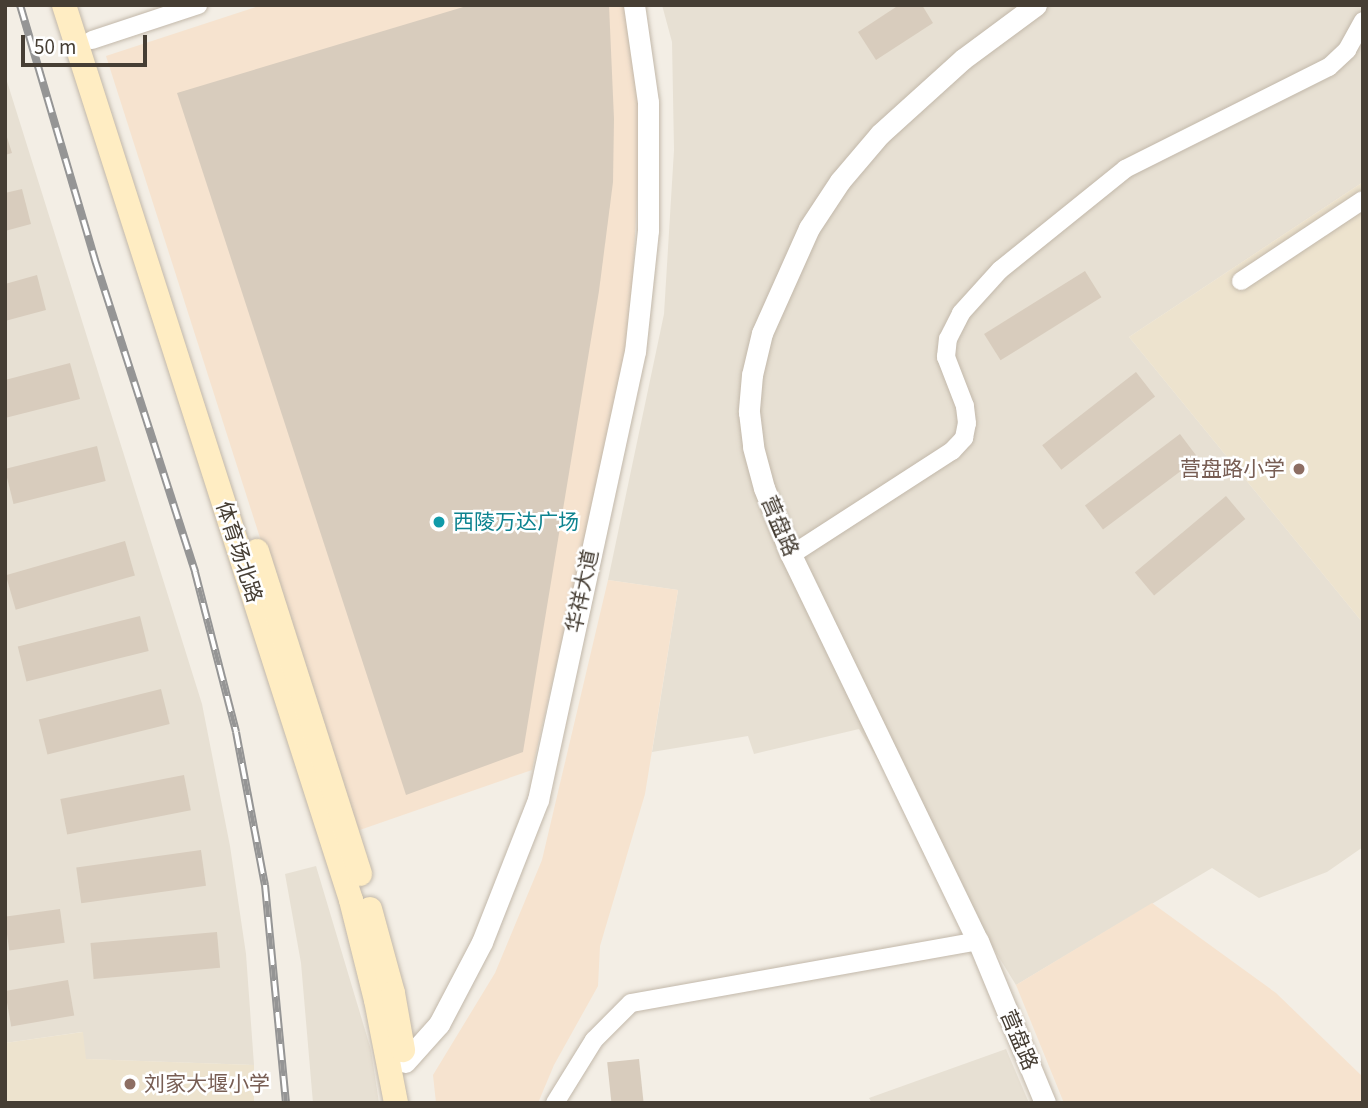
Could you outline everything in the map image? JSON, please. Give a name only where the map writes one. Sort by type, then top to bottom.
[{"type":"main road","name":"体育场北路","points":[[64,5],[351,900],[376,1000],[396,1103]]},
{"type":"main road","name":"体育场北路","points":[[81,5],[348,833],[393,993],[411,1103]]},
{"type":"street","points":[[92,40],[198,5]]},
{"type":"street","name":"华祥大道","points":[[405,1062],[439,1024],[482,942],[538,800],[635,352],[648,230],[648,102],[634,5]]},
{"type":"street","name":"营盘路","points":[[1036,5],[963,59],[880,134],[841,181],[809,228],[762,332],[752,375],[749,412],[753,447],[764,488],[791,555],[978,942],[1045,1103]]},
{"type":"street","points":[[791,555],[952,451],[964,438],[967,423],[965,406],[946,357],[948,338],[961,313],[1000,270],[1063,216],[1125,169],[1329,67],[1348,50],[1363,22]]},
{"type":"street","points":[[1241,281],[1363,200]]},
{"type":"street","points":[[555,1103],[594,1040],[631,1003],[978,942]]},
{"type":"shaded area","name":"西陵万达广场","points":[[262,5],[629,5],[642,102],[629,349],[532,770],[354,832],[106,56]]},
{"type":"shaded area","points":[[662,5],[1363,5],[1363,182],[1129,337],[1363,623],[1363,847],[1327,872],[1259,898],[1212,868],[1016,985],[859,729],[754,754],[748,736],[652,752],[678,590],[608,580],[664,314],[674,150],[672,42]]},
{"type":"shaded area","points":[[5,75],[202,704],[230,846],[246,954],[254,1065],[85,1059],[82,1032],[5,1043]]},
{"type":"shaded area","name":"营盘路小学","points":[[1363,182],[1363,623],[1129,337]]},
{"type":"shaded area","points":[[608,580],[678,590],[645,794],[600,946],[598,986],[554,1065],[538,1103],[436,1103],[433,1075],[495,973],[542,860]]},
{"type":"shaded area","points":[[316,866],[371,1050],[379,1103],[313,1103],[301,963],[285,874]]},
{"type":"shaded area","points":[[1152,903],[1276,993],[1363,1077],[1363,1103],[1064,1103],[1016,985]]},
{"type":"shaded area","name":"刘家大堰小学","points":[[83,1032],[86,1059],[254,1065],[254,1103],[5,1103],[5,1043]]},
{"type":"shaded area","points":[[1006,1049],[1029,1103],[872,1103],[869,1098]]},
{"type":"building","name":"西陵万达广场","points":[[470,5],[609,5],[614,119],[613,182],[599,291],[523,752],[406,795],[177,93]]},
{"type":"building","points":[[899,5],[922,5],[933,23],[876,60],[858,32]]},
{"type":"building","points":[[5,131],[12,153],[5,155]]},
{"type":"building","points":[[22,189],[31,224],[5,231],[5,193]]},
{"type":"building","points":[[1085,271],[1101,297],[1001,360],[984,334]]},
{"type":"building","points":[[37,275],[46,310],[5,321],[5,284]]},
{"type":"building","points":[[70,363],[80,399],[5,418],[5,380]]},
{"type":"building","points":[[1136,372],[1155,396],[1061,470],[1042,445]]},
{"type":"building","points":[[1180,434],[1198,458],[1103,530],[1085,506]]},
{"type":"building","points":[[97,446],[106,481],[14,504],[5,469]]},
{"type":"building","points":[[1226,496],[1245,519],[1154,595],[1135,572]]},
{"type":"building","points":[[125,541],[135,576],[16,610],[6,575]]},
{"type":"building","points":[[140,616],[149,651],[26,681],[18,646]]},
{"type":"building","points":[[161,689],[170,724],[47,754],[39,719]]},
{"type":"building","points":[[184,775],[191,810],[67,834],[60,799]]},
{"type":"building","points":[[201,850],[206,886],[81,903],[76,868]]},
{"type":"building","points":[[60,909],[65,943],[9,950],[5,917]]},
{"type":"building","points":[[217,932],[220,968],[94,979],[90,943]]},
{"type":"building","points":[[68,980],[74,1015],[11,1027],[5,991]]},
{"type":"building","points":[[639,1059],[644,1103],[611,1103],[607,1062]]},
{"type":"railway","points":[[20,5],[95,260],[195,572],[236,732],[265,885],[286,1103]]},
{"type":"place","name":"营盘路小学","points":[[1299,469]]},
{"type":"place","name":"西陵万达广场","points":[[439,522]]},
{"type":"place","name":"刘家大堰小学","points":[[130,1084]]}]
